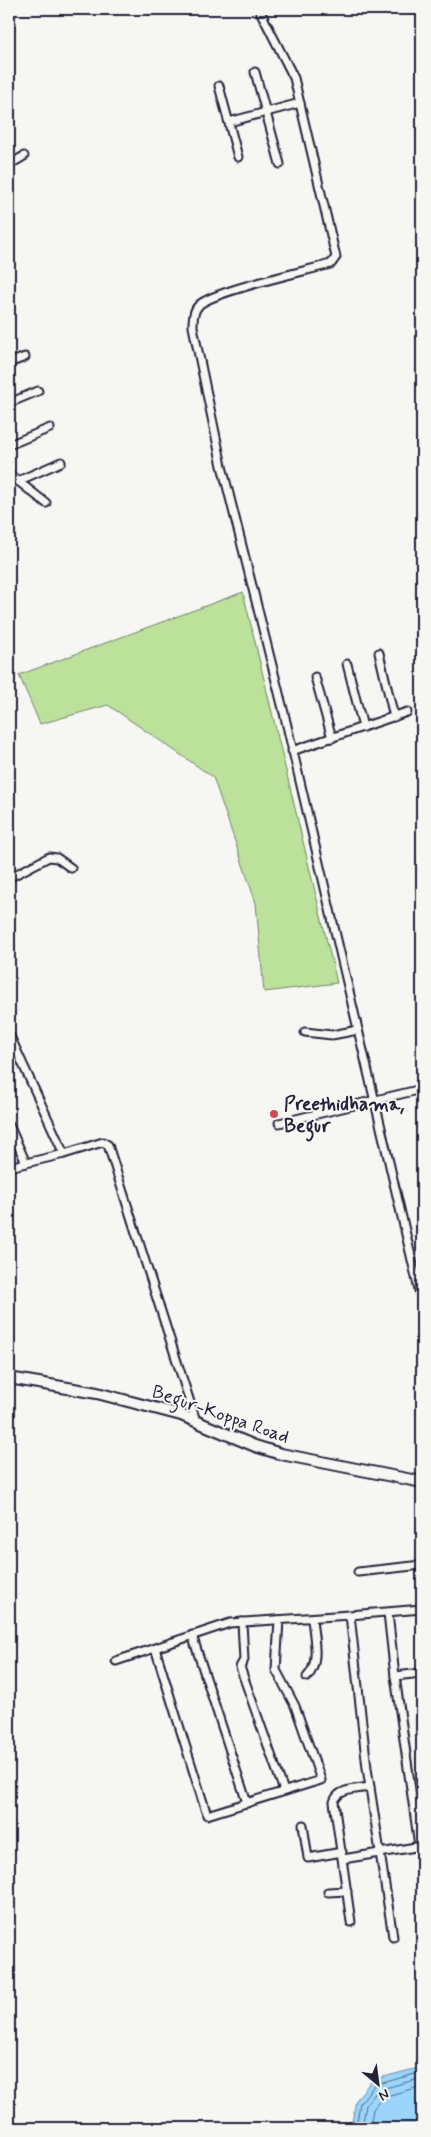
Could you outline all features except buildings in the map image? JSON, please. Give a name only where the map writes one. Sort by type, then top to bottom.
[{"type":"main road","name":"Begur-Koppa Road","points":[[9,1378],[97,1393],[181,1415],[255,1446],[281,1454],[422,1482]]},
{"type":"street","points":[[259,9],[294,78],[336,257],[331,264],[225,293],[207,300],[199,306],[193,316],[193,327],[218,446],[375,1099],[422,1303]]},
{"type":"street","points":[[256,72],[280,164]]},
{"type":"street","points":[[219,86],[238,157]]},
{"type":"street","points":[[229,122],[300,103]]},
{"type":"street","points":[[9,164],[24,156]]},
{"type":"street","points":[[9,363],[25,357]]},
{"type":"street","points":[[9,403],[38,391]]},
{"type":"street","points":[[9,446],[50,428]]},
{"type":"street","points":[[18,481],[60,462]]},
{"type":"street","points":[[9,474],[46,503]]},
{"type":"street","points":[[379,653],[394,717]]},
{"type":"street","points":[[347,664],[363,727]]},
{"type":"street","points":[[315,677],[332,738]]},
{"type":"street","points":[[292,751],[407,712]]},
{"type":"street","points":[[9,878],[49,857],[57,858],[71,868]]},
{"type":"street","points":[[305,1032],[323,1035],[358,1030]]},
{"type":"street","points":[[9,1034],[64,1154]]},
{"type":"street","points":[[279,1123],[422,1089]]},
{"type":"street","points":[[9,1125],[26,1163]]},
{"type":"street","points":[[9,1167],[64,1154],[103,1142],[110,1147],[196,1421]]},
{"type":"street","points":[[358,1572],[422,1565]]},
{"type":"street","points":[[116,1661],[230,1623],[388,1613],[422,1609]]},
{"type":"street","points":[[388,1613],[395,1676],[421,1846],[422,1866]]},
{"type":"street","points":[[350,1615],[370,1787],[394,1937]]},
{"type":"street","points":[[307,1677],[312,1672],[315,1660],[312,1618]]},
{"type":"street","points":[[155,1648],[207,1815],[321,1780],[295,1706],[276,1670],[279,1620]]},
{"type":"street","points":[[242,1622],[244,1660],[240,1667],[284,1791]]},
{"type":"street","points":[[192,1636],[247,1803]]},
{"type":"street","points":[[395,1676],[422,1673]]},
{"type":"street","points":[[351,1922],[334,1802],[336,1797],[345,1792],[370,1787]]},
{"type":"street","points":[[303,1825],[308,1858],[380,1852],[421,1846]]},
{"type":"street","points":[[328,1892],[347,1891]]},
{"type":"green space","points":[[243,592],[337,983],[264,992],[256,903],[213,777],[108,705],[40,724],[19,675]]},
{"type":"water","points":[[422,2067],[422,2128],[351,2128],[356,2100],[372,2080]]},
{"type":"place","name":"Preethidhama, Begur","points":[[274,1114]]}]
